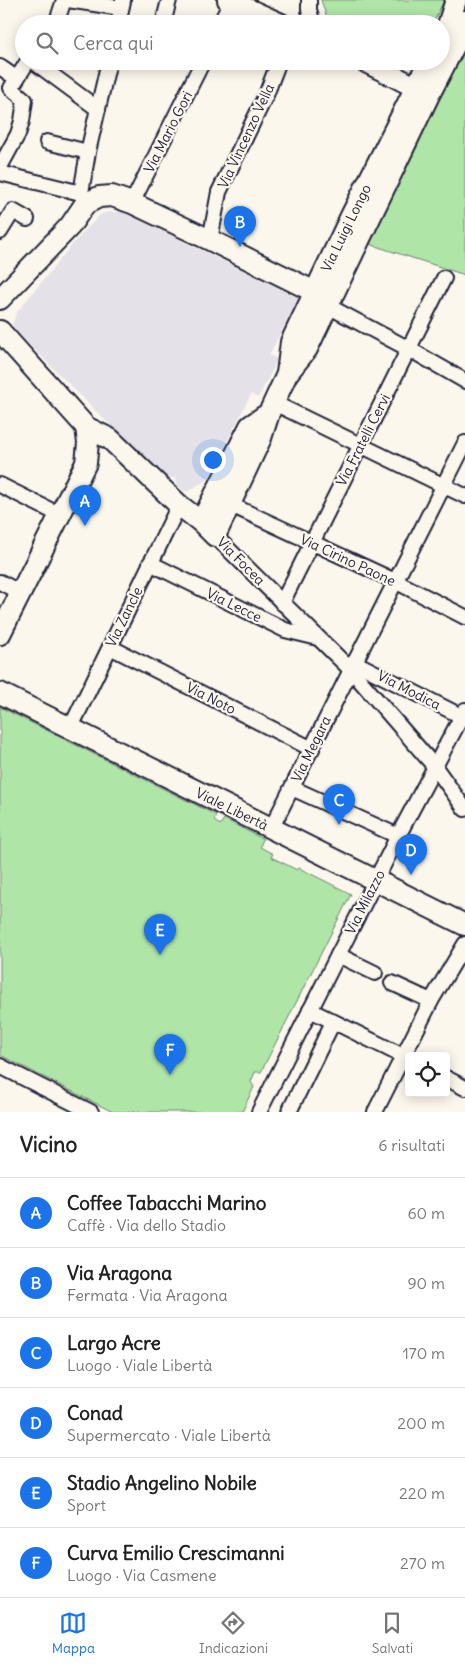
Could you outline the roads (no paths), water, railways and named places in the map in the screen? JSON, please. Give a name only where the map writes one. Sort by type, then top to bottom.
[{"type":"street","points":[[59,15],[66,0],[122,4]]},
{"type":"street","points":[[165,15],[169,0]]},
{"type":"street","points":[[224,15],[230,0],[262,15]]},
{"type":"street","points":[[309,0],[310,15]]},
{"type":"street","points":[[450,17],[456,0]]},
{"type":"street","points":[[450,50],[460,35],[465,21]]},
{"type":"street","points":[[0,67],[16,78]]},
{"type":"street","points":[[22,70],[11,88],[25,100],[22,121],[18,134],[6,145],[1,171],[83,199],[112,196],[132,204],[210,240],[321,299],[465,381]]},
{"type":"street","points":[[45,70],[98,109]]},
{"type":"street","points":[[0,298],[70,226],[83,199],[88,152],[107,70]]},
{"type":"street","name":"Via Mario Gori","points":[[132,204],[199,70]]},
{"type":"street","name":"Via Vincenzo Vella","points":[[210,240],[219,192],[266,95],[275,70]]},
{"type":"street","points":[[381,70],[422,91]]},
{"type":"street","points":[[422,91],[427,70]]},
{"type":"street","points":[[422,91],[436,70]]},
{"type":"street","name":"Via Luigi Longo","points":[[208,529],[230,504],[261,438],[287,374],[291,342],[321,299],[422,91]]},
{"type":"street","points":[[47,142],[88,152]]},
{"type":"street","points":[[0,232],[14,211],[27,220]]},
{"type":"street","name":"Via Fratelli Cervi","points":[[282,603],[444,278]]},
{"type":"street","name":"Via Focea","points":[[0,331],[86,427],[110,440],[178,505],[208,529],[282,603],[352,665],[435,767],[465,809]]},
{"type":"street","points":[[272,408],[361,445],[465,496]]},
{"type":"street","name":"Via Luigi Longo","points":[[208,529],[250,426],[272,408]]},
{"type":"street","points":[[0,634],[86,463],[88,443],[86,427]]},
{"type":"street","name":"Via Megara","points":[[271,829],[465,443]]},
{"type":"street","points":[[0,485],[60,516]]},
{"type":"street","name":"Via Cirino Paone","points":[[230,504],[395,581],[465,617]]},
{"type":"street","name":"Via Zancle","points":[[70,729],[178,505]]},
{"type":"street","name":"Via Lecce","points":[[150,563],[285,630],[321,639]]},
{"type":"street","points":[[0,582],[21,593]]},
{"type":"street","name":"Via Noto","points":[[110,647],[312,749]]},
{"type":"street","name":"Via Modica","points":[[352,665],[464,715]]},
{"type":"street","name":"Viale Libertà","points":[[0,693],[375,882],[465,925]]},
{"type":"street","name":"Via Milazzo","points":[[259,1112],[398,836],[464,715]]},
{"type":"street","points":[[292,788],[398,836]]},
{"type":"street","points":[[409,1052],[431,1001],[465,944]]},
{"type":"street","points":[[338,955],[375,973]]},
{"type":"street","points":[[392,982],[431,1001]]},
{"type":"street","points":[[310,1010],[405,1058]]},
{"type":"street","points":[[289,1112],[333,1022]]},
{"type":"street","points":[[375,1112],[405,1060]]},
{"type":"street","points":[[0,1066],[91,1112]]},
{"type":"street","points":[[450,1080],[465,1088]]},
{"type":"place","name":"Via Aragona","points":[[240,247]]},
{"type":"place","name":"Coffee Tabacchi Marino","points":[[85,526]]},
{"type":"place","name":"Largo Acre","points":[[339,825]]},
{"type":"place","name":"Conad","points":[[411,875]]},
{"type":"place","name":"Stadio Angelino Nobile","points":[[160,955]]},
{"type":"place","name":"Curva Emilio Crescimanni","points":[[170,1075]]}]
